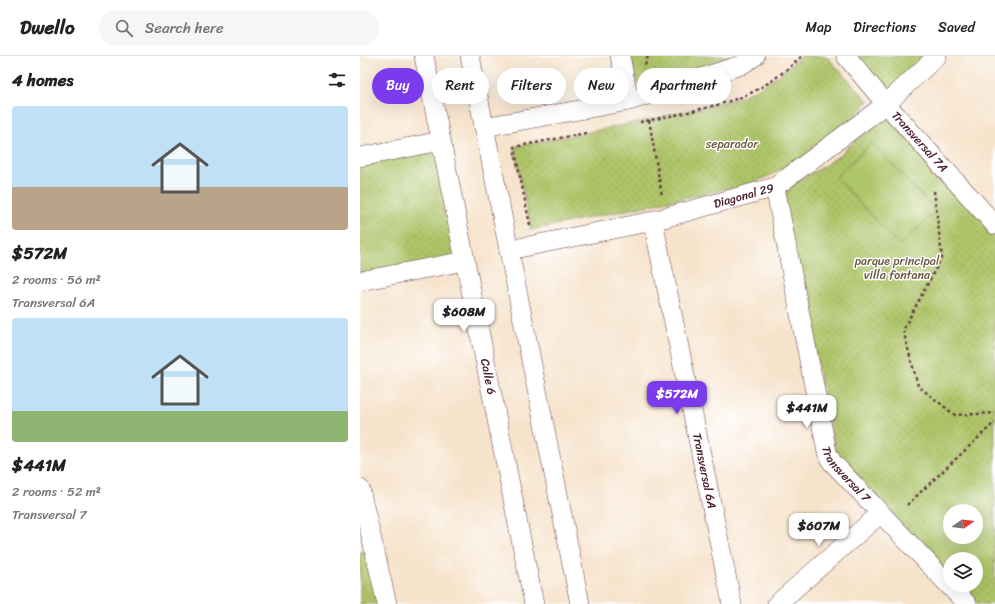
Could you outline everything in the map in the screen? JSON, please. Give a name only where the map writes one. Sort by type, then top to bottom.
[{"type":"street","name":"Calle 6","points":[[424,56],[534,604]]},
{"type":"street","points":[[470,56],[580,604]]},
{"type":"street","points":[[620,56],[622,68]]},
{"type":"street","points":[[629,101],[740,65],[755,56]]},
{"type":"street","name":"Transversal 7A","points":[[846,56],[886,104],[995,225]]},
{"type":"street","name":"Diagonal 29","points":[[509,250],[653,220],[775,187],[886,104],[937,56]]},
{"type":"street","points":[[484,127],[612,104]]},
{"type":"street","points":[[360,158],[441,141]]},
{"type":"street","name":"Transversal 7","points":[[775,187],[828,452],[832,462],[964,603]]},
{"type":"street","name":"Transversal 6A","points":[[653,220],[732,604]]},
{"type":"street","points":[[360,281],[465,261]]},
{"type":"street","points":[[360,489],[367,550],[387,604]]},
{"type":"street","points":[[777,604],[881,513]]},
{"type":"path","points":[[634,123],[736,99],[759,88],[779,75],[802,56]]},
{"type":"path","points":[[648,120],[664,203]]},
{"type":"path","points":[[531,230],[514,147],[589,132]]},
{"type":"path","points":[[933,183],[942,257],[903,330],[916,379],[918,386],[955,415],[995,413]]},
{"type":"path","points":[[907,504],[995,422]]},
{"type":"green space","points":[[631,56],[730,56],[706,68],[637,68],[637,84]]},
{"type":"green space","name":"separador","points":[[801,56],[826,56],[868,101],[843,128],[829,140],[783,169],[750,184],[531,230],[514,147],[649,120],[715,104],[731,104],[731,100],[759,88],[779,75]]},
{"type":"green space","points":[[855,56],[931,56],[888,96]]},
{"type":"green space","name":"parque principal villa fontana","points":[[889,110],[995,231],[995,604],[978,604],[967,592],[983,592],[983,552],[943,552],[943,568],[838,459],[781,189],[818,170],[840,155]]},
{"type":"green space","points":[[441,141],[465,261],[360,281],[360,157]]},
{"type":"green space","points":[[872,143],[936,211],[899,245],[836,177]]},
{"type":"green space","points":[[374,549],[387,604],[360,604],[360,552]]}]
